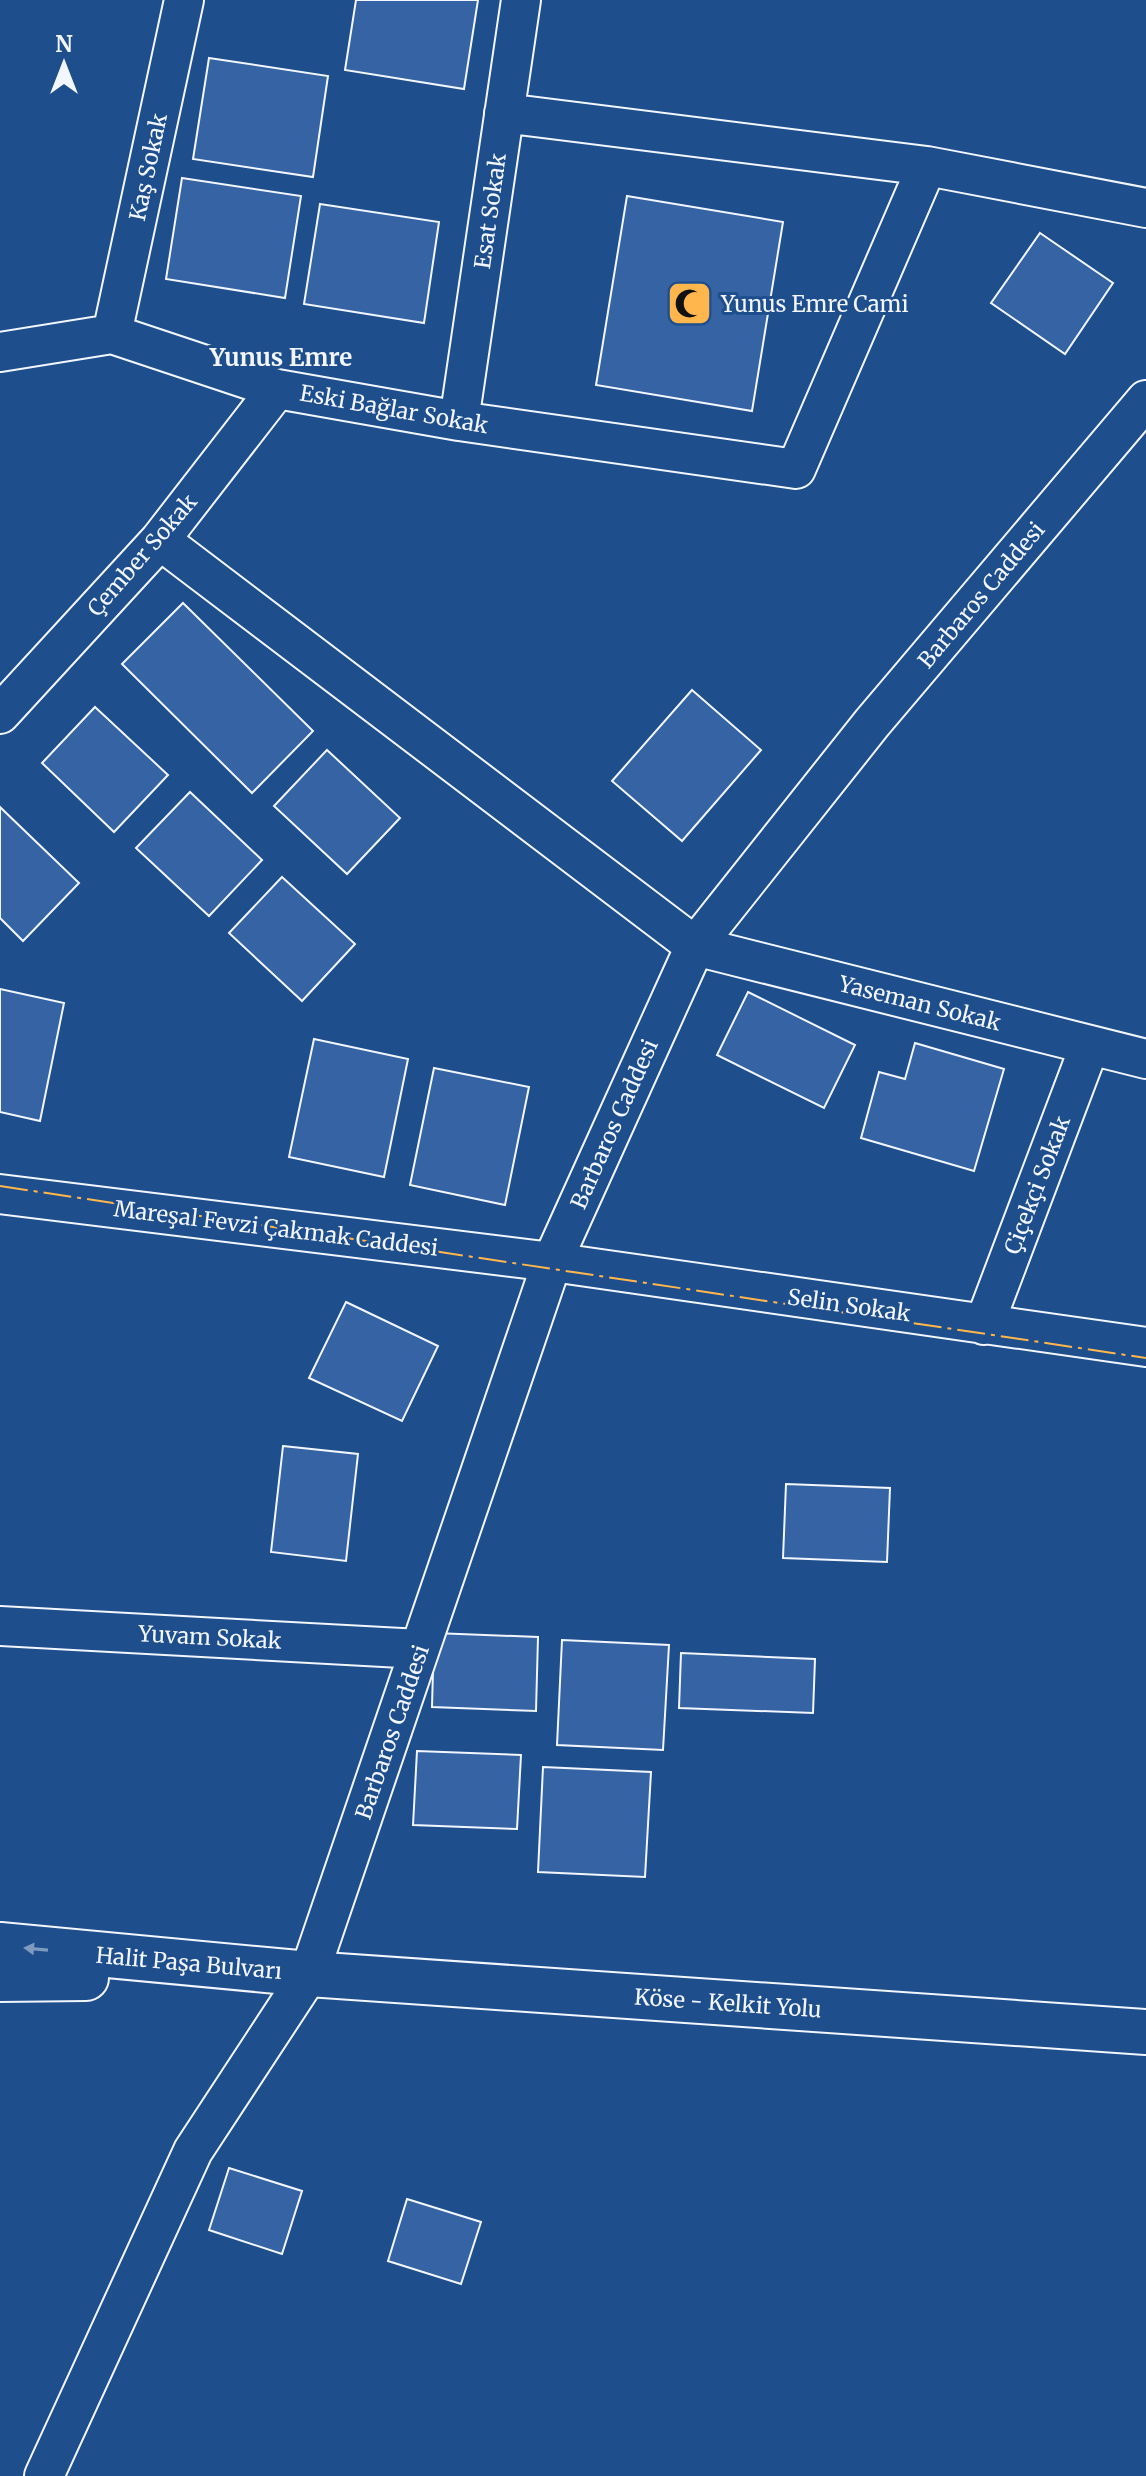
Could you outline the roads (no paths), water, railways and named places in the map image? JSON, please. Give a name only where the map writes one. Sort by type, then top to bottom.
[{"type":"main road","name":"Halit Paşa Bulvarı","points":[[0,1945],[309,1974]]},
{"type":"main road","name":"Halit Paşa Bulvarı","points":[[0,1979],[309,1974]]},
{"type":"main road","name":"Köse - Kelkit Yolu","points":[[309,1974],[1146,2032]]},
{"type":"street","name":"Kaş Sokak","points":[[112,334],[184,0]]},
{"type":"street","name":"Esat Sokak","points":[[459,421],[521,0]]},
{"type":"street","points":[[504,113],[927,166],[1146,208]]},
{"type":"street","name":"Eski Bağlar Sokak","points":[[0,352],[112,334],[277,389],[459,421],[796,469],[927,166]]},
{"type":"street","name":"Çember Sokak","points":[[0,714],[160,540],[277,389]]},
{"type":"street","name":"Barbaros Caddesi","points":[[44,2476],[193,2151],[309,1974],[552,1262],[695,946],[872,723],[1146,400]]},
{"type":"street","points":[[160,540],[695,946]]},
{"type":"street","name":"Yaseman Sokak","points":[[695,946],[1146,1059]]},
{"type":"street","name":"Çiçekçi Sokak","points":[[984,1325],[1090,1045]]},
{"type":"street","name":"Mareşal Fevzi Çakmak Caddesi","points":[[0,1194],[552,1262]]},
{"type":"street","name":"Selin Sokak","points":[[552,1262],[1146,1347]]},
{"type":"street","name":"Yuvam Sokak","points":[[0,1626],[420,1649]]},
{"type":"place","name":"Yunus Emre Cami","points":[[690,304]]},
{"type":"district","name":"Yunus Emre","points":[[281,357]]}]
